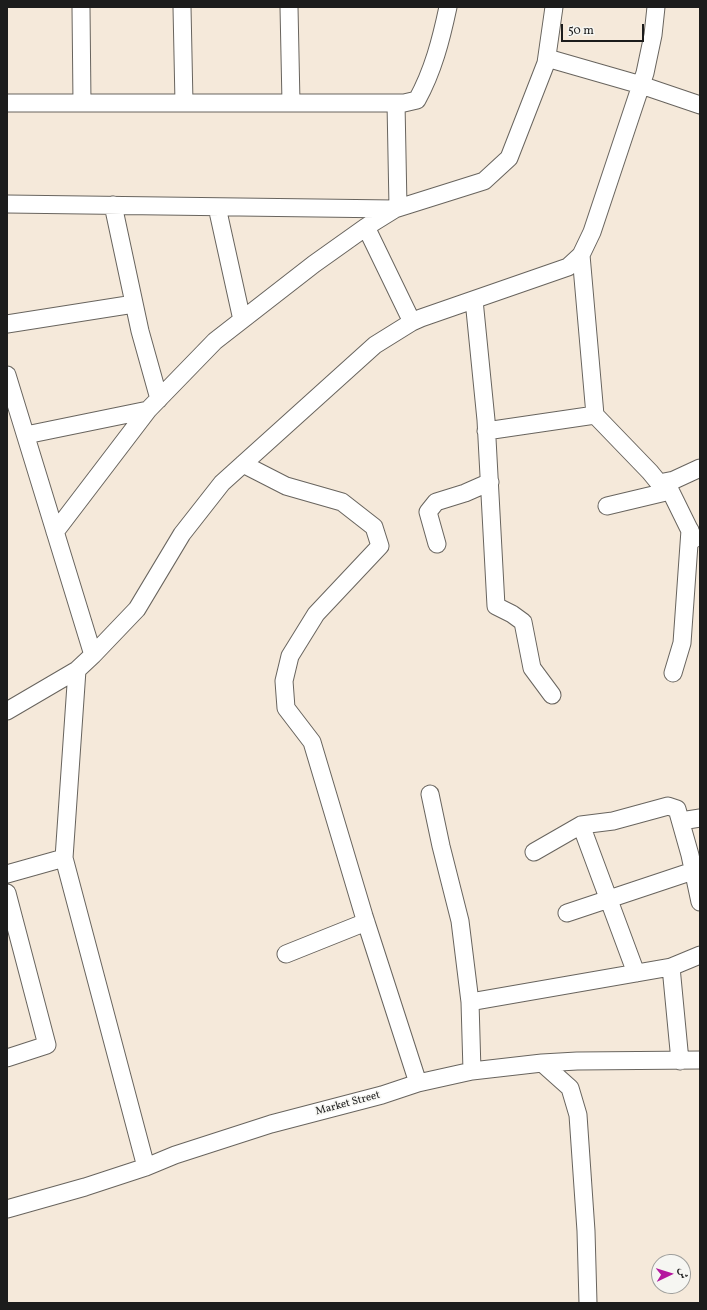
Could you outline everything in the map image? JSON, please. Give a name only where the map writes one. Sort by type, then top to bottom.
[{"type":"street","points":[[81,7],[82,103]]},
{"type":"street","points":[[182,7],[184,103]]},
{"type":"street","points":[[288,7],[291,103]]},
{"type":"street","points":[[7,103],[404,103],[417,100],[424,87],[441,43],[448,7]]},
{"type":"street","points":[[56,532],[153,404],[215,341],[314,264],[366,226],[397,208],[484,180],[509,158],[546,63],[554,7]]},
{"type":"street","points":[[8,706],[77,670],[93,655],[137,609],[182,534],[222,483],[375,345],[412,322],[568,267],[581,255],[592,232],[645,72],[653,35],[656,7]]},
{"type":"street","points":[[547,58],[641,85],[700,105]]},
{"type":"street","points":[[396,103],[397,208]]},
{"type":"street","points":[[7,204],[397,208]]},
{"type":"street","points":[[113,205],[140,331],[153,404]]},
{"type":"street","points":[[217,206],[242,320]]},
{"type":"street","points":[[366,226],[412,322]]},
{"type":"street","points":[[581,255],[595,416],[659,483],[668,486],[700,550]]},
{"type":"street","points":[[474,300],[490,482],[496,606],[512,614],[523,622],[532,668],[552,695]]},
{"type":"street","points":[[7,324],[134,304]]},
{"type":"street","points":[[7,375],[93,655]]},
{"type":"street","points":[[26,435],[153,404]]},
{"type":"street","points":[[486,431],[595,416]]},
{"type":"street","points":[[243,464],[286,486],[342,502],[374,527],[380,546],[316,614],[290,656],[284,681],[286,708],[312,742],[366,922],[418,1083]]},
{"type":"street","points":[[607,506],[668,486],[674,480],[700,468]]},
{"type":"street","points":[[437,544],[428,512],[436,502],[465,493],[490,482]]},
{"type":"street","points":[[673,673],[682,643],[690,530]]},
{"type":"street","points":[[77,670],[64,858],[146,1167]]},
{"type":"street","points":[[430,794],[441,846],[460,921],[470,1002],[472,1071]]},
{"type":"street","points":[[534,852],[581,825],[613,820],[668,806],[677,809],[700,900]]},
{"type":"street","points":[[681,822],[700,818]]},
{"type":"street","points":[[581,825],[636,973]]},
{"type":"street","points":[[7,874],[64,858]]},
{"type":"street","points":[[567,913],[693,871]]},
{"type":"street","points":[[7,893],[47,1045],[7,1058]]},
{"type":"street","points":[[286,954],[366,922]]},
{"type":"street","points":[[470,1002],[671,967],[700,955]]},
{"type":"street","points":[[671,967],[680,1061]]},
{"type":"street","name":"Market Street","points":[[7,1209],[85,1187],[146,1167],[175,1155],[271,1124],[382,1095],[418,1083],[472,1071],[542,1062],[700,1060]]},
{"type":"street","points":[[542,1062],[570,1088],[578,1115],[586,1231],[588,1303]]}]
